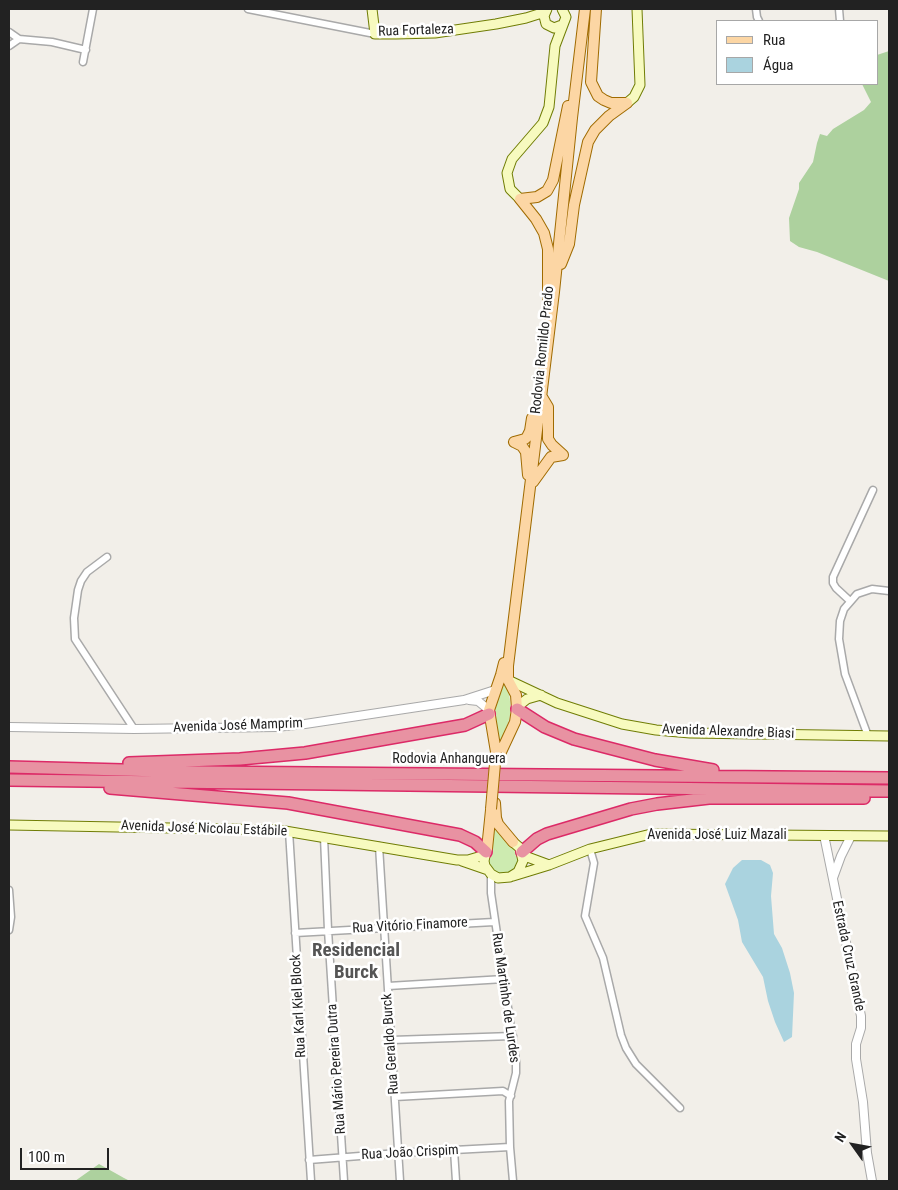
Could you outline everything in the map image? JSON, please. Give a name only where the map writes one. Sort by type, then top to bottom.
[{"type":"highway","points":[[517,708],[545,728],[574,739],[655,760],[749,776]]},
{"type":"highway","points":[[44,767],[240,759],[304,753],[465,725],[489,712]]},
{"type":"highway","name":"Rodovia Anhanguera","points":[[9,767],[199,772],[889,778]]},
{"type":"highway","name":"Rodovia Anhanguera","points":[[9,780],[889,791]]},
{"type":"highway","points":[[41,781],[288,804],[460,835],[475,842],[486,852]]},
{"type":"highway","points":[[522,854],[537,839],[547,834],[631,809],[657,804],[708,798],[846,799],[889,795]]},
{"type":"main road","points":[[372,9],[375,34]]},
{"type":"main road","points":[[548,304],[548,249],[544,233],[536,218],[510,189],[507,172],[512,159],[543,123],[549,107],[555,46],[566,18],[562,9]]},
{"type":"main road","name":"Rodovia Romildo Prado","points":[[540,397],[548,304],[581,9]]},
{"type":"main road","name":"Rodovia Romildo Prado","points":[[508,680],[508,666],[556,275],[585,9]]},
{"type":"main road","points":[[596,9],[591,82],[598,96],[604,100],[611,103],[627,103]]},
{"type":"main road","points":[[556,275],[569,244],[574,205],[588,142],[595,130],[609,116],[634,97],[640,85],[637,9]]},
{"type":"main road","points":[[546,10],[544,16],[555,46]]},
{"type":"main road","name":"Rua Fortaleza","points":[[375,34],[435,33],[526,18],[546,10]]},
{"type":"main road","name":"Rua Fortaleza","points":[[526,18],[554,28],[562,26]]},
{"type":"main road","points":[[520,199],[529,199],[543,195],[553,180],[563,125],[572,93]]},
{"type":"main road","points":[[530,482],[526,452],[522,446],[514,442],[527,437],[540,397]]},
{"type":"main road","points":[[530,482],[550,457],[563,455],[548,439],[548,407],[540,397]]},
{"type":"main road","name":"Rodovia Romildo Prado","points":[[489,712],[503,667],[530,482]]},
{"type":"main road","points":[[499,752],[515,722],[517,708],[516,695],[508,680]]},
{"type":"main road","name":"Avenida Alexandre Biasi","points":[[508,680],[558,703],[622,724],[656,730],[690,733],[889,736]]},
{"type":"main road","points":[[517,708],[527,699],[541,695]]},
{"type":"main road","points":[[489,712],[499,752],[484,861],[489,872]]},
{"type":"main road","points":[[493,806],[498,824],[522,854],[549,865]]},
{"type":"main road","name":"Avenida José Nicolau Estábile","points":[[9,825],[289,831],[458,860],[468,860],[486,852]]},
{"type":"main road","name":"Avenida José Luiz Mazali","points":[[514,876],[549,865],[590,848],[651,834],[889,836]]},
{"type":"main road","points":[[514,876],[521,867],[522,854]]},
{"type":"main road","name":"Avenida José Nicolau Estábile","points":[[458,860],[489,872],[498,878],[514,876]]},
{"type":"street","points":[[83,62],[93,9]]},
{"type":"street","name":"Rua Fortaleza","points":[[248,9],[375,34]]},
{"type":"street","points":[[9,32],[19,39],[52,42],[86,50]]},
{"type":"street","points":[[9,46],[19,39]]},
{"type":"street","points":[[850,601],[836,588],[833,583],[833,577],[873,490]]},
{"type":"street","points":[[107,557],[87,572],[78,590],[74,618],[75,639],[134,729]]},
{"type":"street","points":[[868,736],[848,683],[842,660],[839,639],[840,621],[844,609],[857,594],[872,589],[889,591]]},
{"type":"street","name":"Avenida José Mamprim","points":[[9,727],[134,729],[276,727],[464,700],[495,690]]},
{"type":"street","name":"Avenida José Mamprim","points":[[464,700],[478,701],[489,712]]},
{"type":"street","name":"Rua Karl Kiel Block","points":[[289,831],[311,1181]]},
{"type":"street","name":"Estrada Cruz Grande","points":[[824,835],[861,1016],[861,1028],[856,1044],[856,1059],[872,1181]]},
{"type":"street","points":[[832,880],[851,836]]},
{"type":"street","name":"Rua Mário Pereira Dutra","points":[[324,837],[344,1181]]},
{"type":"street","name":"Rua Geraldo Burck","points":[[379,846],[400,1181]]},
{"type":"street","points":[[590,848],[594,863],[585,916],[603,958],[621,1035],[626,1048],[636,1064],[680,1108]]},
{"type":"street","name":"Rua Martinho de Lurdes","points":[[489,872],[494,922],[513,1036],[516,1073],[509,1112],[510,1147],[514,1181]]},
{"type":"street","points":[[9,890],[11,917],[9,930]]},
{"type":"street","name":"Rua Vitório Finamore","points":[[295,933],[494,922]]},
{"type":"street","points":[[388,986],[504,979]]},
{"type":"street","points":[[392,1040],[513,1036]]},
{"type":"street","points":[[395,1097],[503,1091],[511,1096]]},
{"type":"street","name":"Rua João Crispim","points":[[309,1160],[510,1147]]},
{"type":"street","points":[[454,1150],[456,1181]]},
{"type":"green space","points":[[889,51],[889,281],[817,252],[799,247],[790,241],[789,218],[799,189],[799,183],[813,162],[820,134],[827,136],[833,129],[864,110],[871,102],[862,85],[878,85],[878,55]]},
{"type":"green space","points":[[507,676],[511,710],[499,748],[494,711]]},
{"type":"green space","points":[[492,814],[517,851],[519,860],[515,869],[511,872],[496,873],[487,861]]},
{"type":"green space","points":[[99,1164],[124,1178],[130,1181],[75,1181]]},
{"type":"water","points":[[742,860],[761,860],[770,865],[773,873],[771,896],[774,934],[782,948],[794,993],[792,1037],[784,1042],[768,1001],[763,977],[742,942],[738,920],[725,884],[733,868]]},
{"type":"district","name":"Residencial Burck","points":[[356,962]]}]
